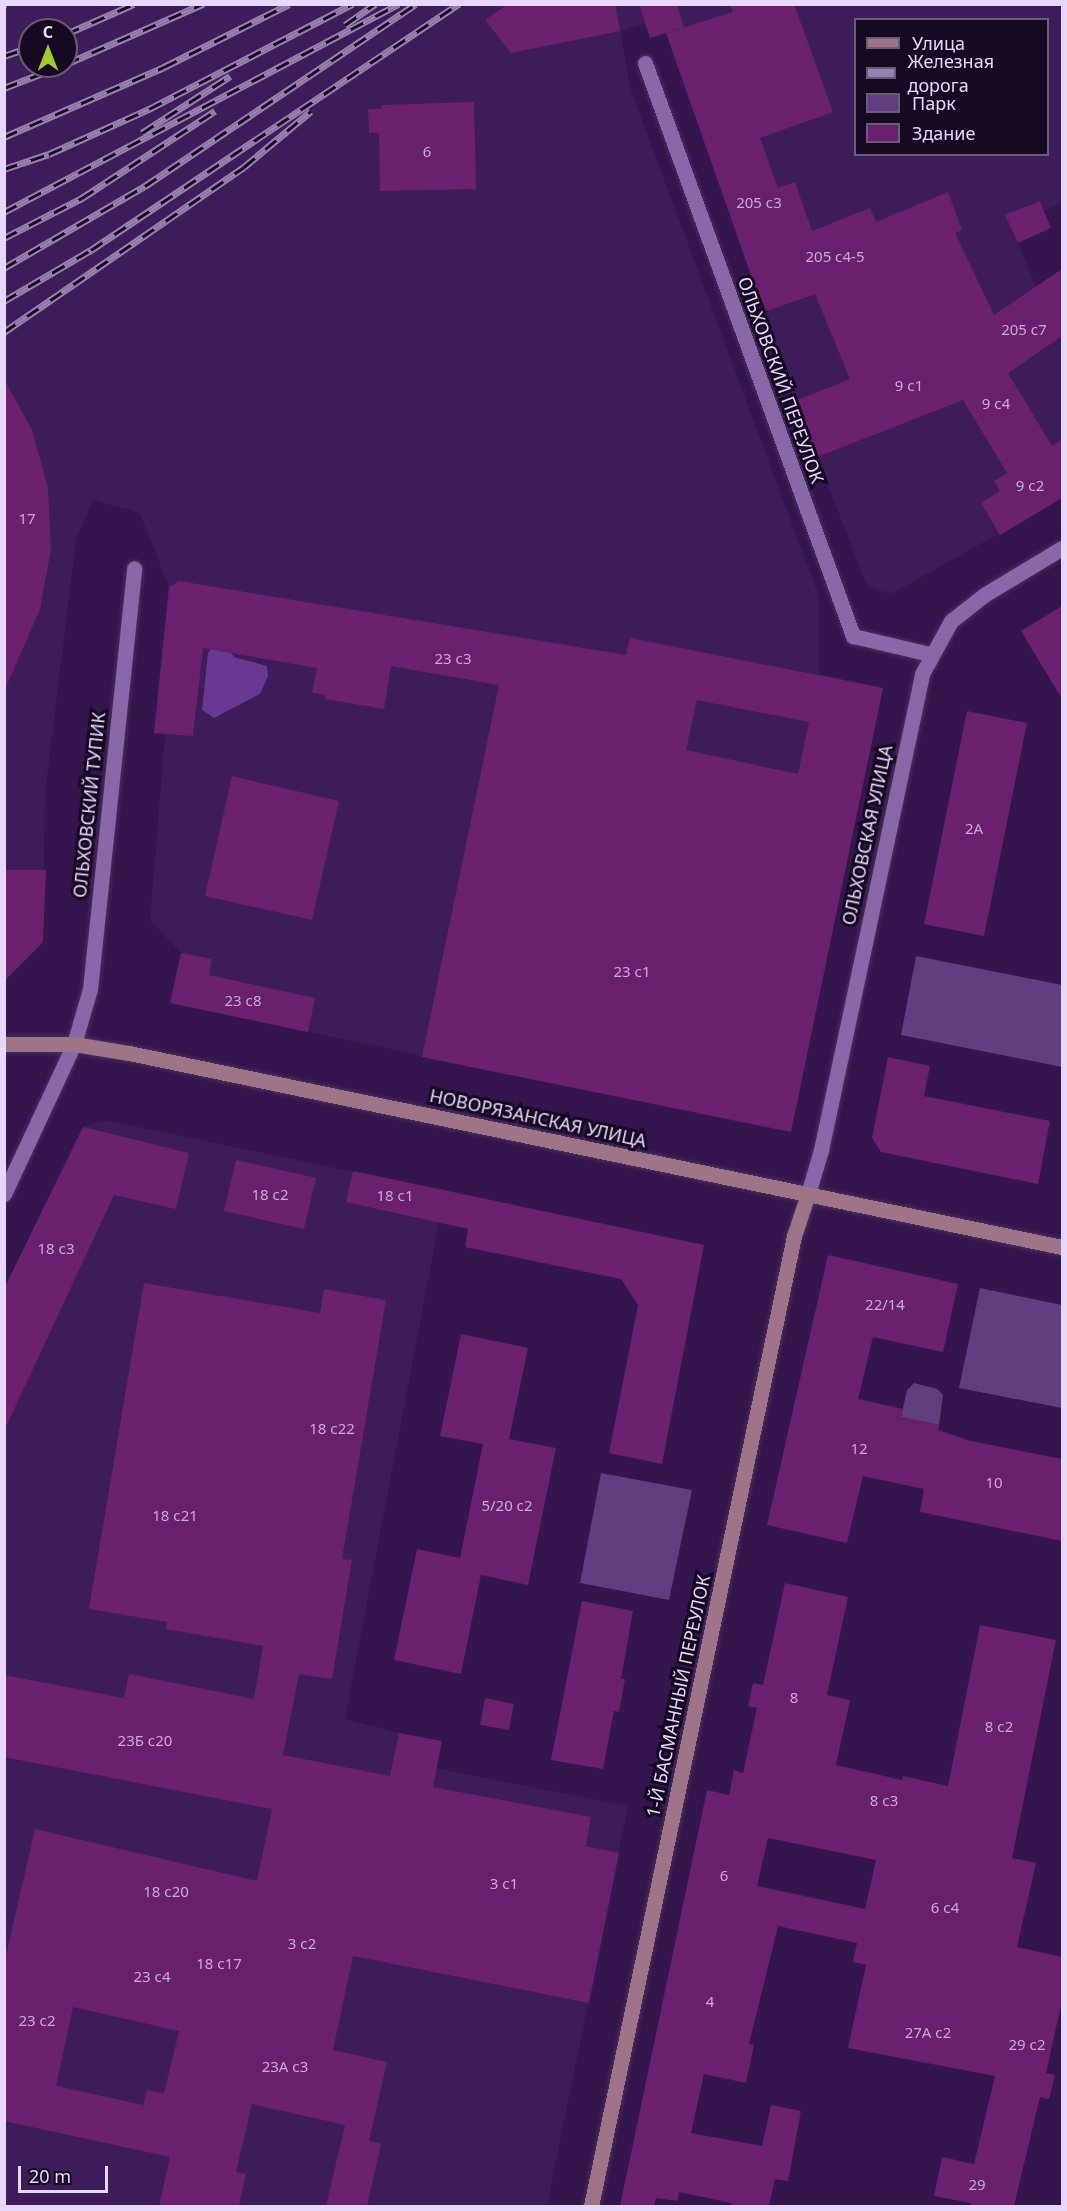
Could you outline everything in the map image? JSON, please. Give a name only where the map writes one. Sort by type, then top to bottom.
[{"type":"street","name":"ОЛЬХОВСКИЙ ПЕРЕУЛОК","points":[[645,63],[853,636],[930,654]]},
{"type":"street","name":"ОЛЬХОВСКАЯ УЛИЦА","points":[[808,1194],[821,1150],[916,694],[930,654],[951,621],[984,595],[1062,548]]},
{"type":"street","name":"ОЛЬХОВСКИЙ ТУПИК","points":[[4,1194],[74,1044],[90,989],[134,568]]},
{"type":"street","name":"НОВОРЯЗАНСКАЯ УЛИЦА","points":[[4,1044],[74,1044],[1062,1247]]},
{"type":"street","name":"1-Й БАСМАННЫЙ ПЕРЕУЛОК","points":[[591,2206],[794,1236],[808,1194]]},
{"type":"shaded area","points":[[5,5],[1062,5],[1062,203],[1044,211],[1039,201],[1006,215],[1036,286],[1062,269],[1062,498],[891,594],[867,586],[795,401],[666,33],[650,38],[645,24],[620,31],[631,90],[819,597],[819,674],[883,688],[791,1132],[170,1003],[181,953],[150,920],[165,735],[154,733],[169,587],[140,513],[93,500],[76,540],[45,794],[43,942],[5,981]]},
{"type":"shaded area","points":[[215,641],[222,641],[234,657],[267,666],[268,676],[260,694],[214,718],[202,710],[208,653]]},
{"type":"shaded area","points":[[105,1120],[445,1191],[345,1719],[399,1733],[394,1760],[628,1806],[547,2206],[5,2206],[4,1289],[83,1127]]},
{"type":"green space","points":[[916,956],[1062,985],[1062,1067],[901,1035]]},
{"type":"green space","points":[[980,1288],[1062,1305],[1062,1408],[959,1388]]},
{"type":"green space","points":[[914,1383],[937,1389],[943,1395],[939,1425],[901,1417],[907,1390]]},
{"type":"green space","points":[[601,1473],[692,1490],[669,1600],[580,1583]]},
{"type":"building","points":[[508,4],[615,4],[620,31],[511,53],[485,20]]},
{"type":"building","points":[[639,4],[677,4],[684,27],[650,38]]},
{"type":"building","points":[[730,4],[794,4],[833,112],[760,138],[778,188],[795,182],[812,231],[870,208],[876,222],[948,192],[962,230],[955,233],[994,315],[1062,269],[1062,336],[1008,373],[1052,446],[1062,440],[1062,498],[1000,535],[981,503],[1000,491],[994,481],[1007,473],[963,400],[817,457],[795,401],[850,379],[815,294],[764,312],[666,33],[733,12]]},
{"type":"building","points":[[474,102],[476,189],[380,191],[379,133],[369,133],[368,109],[381,109],[381,105]]},
{"type":"building","points":[[1040,201],[1051,228],[1018,243],[1005,215]]},
{"type":"building","points":[[4,379],[32,430],[48,488],[51,549],[40,609],[4,692]]},
{"type":"building","points":[[179,581],[626,655],[630,638],[883,688],[791,1132],[422,1057],[499,685],[391,666],[384,709],[325,699],[326,695],[312,693],[317,668],[203,648],[193,736],[154,733],[169,587]],"holes":[[[697,700],[809,722],[798,774],[686,750]]]},
{"type":"building","points":[[1062,606],[1062,699],[1021,631]]},
{"type":"building","points":[[967,711],[1027,723],[984,936],[924,924]]},
{"type":"building","points":[[232,776],[339,801],[312,920],[205,896]]},
{"type":"building","points":[[4,870],[46,870],[43,942],[4,981]]},
{"type":"building","points":[[181,953],[212,959],[209,975],[315,998],[308,1032],[170,1003]]},
{"type":"building","points":[[888,1057],[930,1066],[924,1096],[1050,1121],[1038,1184],[881,1152],[872,1138]]},
{"type":"building","points":[[83,1127],[189,1153],[176,1209],[114,1195],[4,1431],[4,1289]]},
{"type":"building","points":[[236,1160],[316,1178],[304,1229],[224,1211]]},
{"type":"building","points":[[353,1171],[704,1245],[662,1464],[609,1453],[638,1305],[621,1279],[465,1247],[468,1229],[346,1202]]},
{"type":"building","points":[[828,1255],[958,1284],[943,1352],[873,1337],[858,1399],[903,1409],[901,1417],[939,1425],[938,1430],[971,1441],[1062,1459],[1062,1541],[920,1512],[924,1489],[863,1476],[847,1543],[767,1525]]},
{"type":"building","points":[[144,1283],[320,1313],[324,1289],[386,1300],[342,1559],[352,1560],[332,1679],[299,1674],[283,1755],[390,1776],[399,1733],[442,1741],[433,1787],[591,1817],[586,1846],[619,1853],[589,2003],[353,1956],[333,2050],[387,2062],[369,2141],[381,2144],[367,2206],[326,2206],[345,2125],[252,2104],[236,2172],[246,2174],[239,2206],[159,2206],[170,2157],[4,2121],[4,1964],[35,1829],[257,1881],[272,1809],[4,1757],[4,1675],[124,1698],[129,1674],[254,1699],[263,1646],[166,1629],[167,1622],[89,1609]],"holes":[[[73,2007],[179,2031],[164,2093],[147,2090],[143,2105],[56,2086]]]},
{"type":"building","points":[[461,1334],[528,1348],[509,1439],[556,1448],[528,1585],[481,1575],[461,1674],[394,1660],[417,1549],[460,1558],[483,1444],[440,1436]]},
{"type":"building","points":[[785,1583],[848,1597],[827,1695],[850,1700],[836,1765],[902,1780],[903,1776],[948,1786],[980,1625],[1056,1640],[1012,1858],[1036,1863],[1017,1947],[1062,1957],[1062,2001],[1046,2073],[1055,2075],[1049,2099],[1040,2097],[1014,2206],[970,2206],[971,2203],[934,2196],[942,2157],[974,2164],[995,2076],[848,2048],[866,1965],[853,1962],[857,1943],[778,1926],[749,2044],[754,2045],[746,2083],[704,2074],[691,2133],[762,2146],[771,2105],[801,2111],[788,2181],[775,2179],[769,2206],[733,2206],[731,2203],[679,2192],[678,2201],[656,2198],[654,2206],[620,2206],[707,1790],[729,1795],[734,1770],[743,1773],[757,1708],[748,1706],[753,1683],[763,1685]],"holes":[[[768,1838],[876,1860],[865,1909],[757,1886]]]},
{"type":"building","points":[[582,1601],[633,1611],[621,1679],[625,1679],[619,1712],[614,1711],[603,1769],[551,1760]]},
{"type":"building","points":[[485,1698],[514,1704],[509,1730],[480,1725]]},
{"type":"railway","points":[[78,29],[134,4]]},
{"type":"railway","points":[[78,59],[203,4]]},
{"type":"railway","points":[[4,137],[164,67],[289,4]]},
{"type":"railway","points":[[4,169],[49,154],[149,109],[352,4]]},
{"type":"railway","points":[[345,25],[375,4]]},
{"type":"railway","points":[[4,212],[399,4]]},
{"type":"railway","points":[[4,268],[145,186],[416,4]]},
{"type":"railway","points":[[4,301],[91,250],[459,4]]},
{"type":"railway","points":[[4,56],[18,51]]},
{"type":"railway","points":[[142,133],[230,76]]},
{"type":"railway","points":[[4,88],[30,78]]},
{"type":"railway","points":[[4,238],[82,198],[215,111]]},
{"type":"railway","points":[[4,332],[244,167],[311,111]]}]
